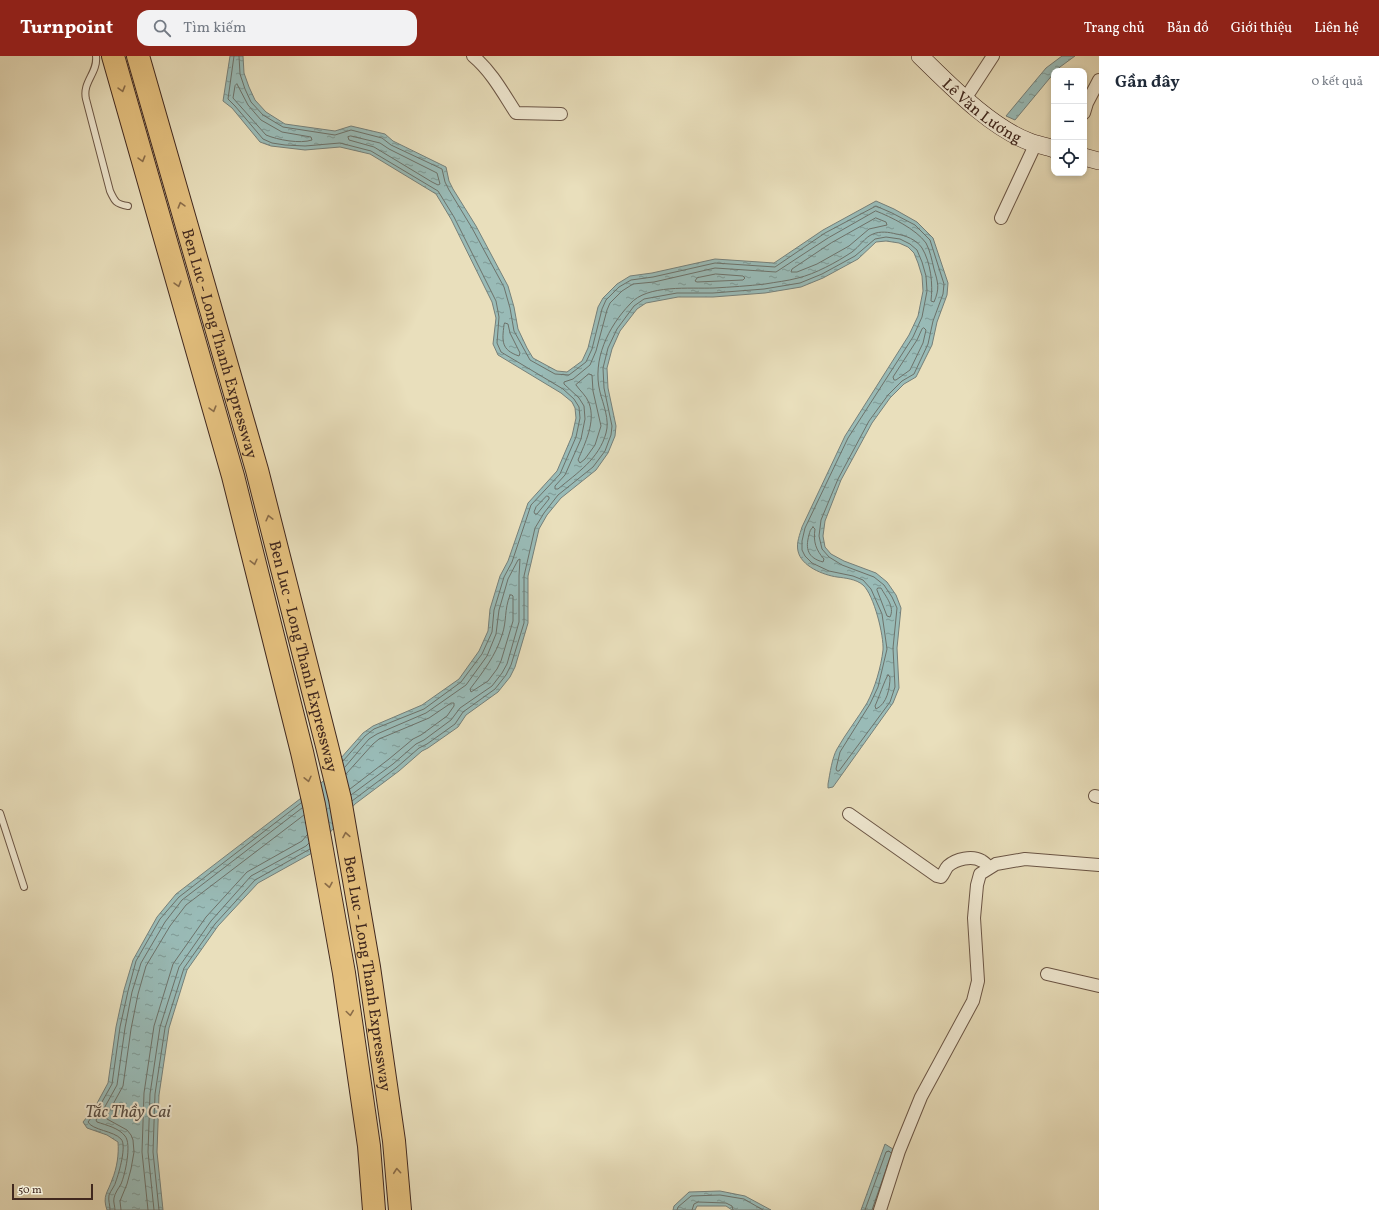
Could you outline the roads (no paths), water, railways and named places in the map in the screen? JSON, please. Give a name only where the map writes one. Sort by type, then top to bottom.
[{"type":"highway","name":"Ben Luc - Long Thanh Expressway","points":[[112,56],[233,476],[302,752],[314,805],[344,973],[369,1146],[374,1210]]},
{"type":"highway","name":"Ben Luc - Long Thanh Expressway","points":[[138,56],[257,470],[340,799],[369,967],[394,1141],[400,1210]]},
{"type":"main road","name":"Lê Văn Lương","points":[[920,56],[965,99],[1000,126],[1029,142],[1051,147]]},
{"type":"main road","points":[[1087,158],[1099,161]]},
{"type":"street","points":[[474,56],[495,78],[516,113],[561,114]]},
{"type":"street","points":[[965,99],[993,56]]},
{"type":"street","points":[[1087,104],[1099,80]]},
{"type":"street","points":[[1001,218],[1036,143]]},
{"type":"street","points":[[849,814],[937,876],[941,876],[948,866],[956,861],[969,858],[981,860],[989,867]]},
{"type":"street","points":[[880,1210],[899,1151],[921,1097],[973,1001],[978,981],[974,918],[977,885],[980,874],[996,864],[1025,859],[1099,865]]},
{"type":"street","points":[[1047,974],[1099,986]]},
{"type":"lane","points":[[96,56],[97,64],[84,92],[110,191],[115,202],[120,205],[128,206]]},
{"type":"lane","points":[[0,813],[24,887]]},
{"type":"water","name":"Tắc Thầy Cai","points":[[230,56],[243,56],[244,73],[255,100],[266,112],[285,124],[335,131],[351,126],[385,134],[393,141],[446,167],[449,181],[453,189],[476,226],[508,286],[518,329],[527,348],[533,358],[557,371],[567,372],[582,361],[588,348],[598,307],[603,298],[617,284],[630,276],[652,273],[715,259],[774,263],[823,230],[876,201],[917,222],[933,238],[948,283],[947,295],[937,322],[932,345],[916,377],[904,384],[890,398],[872,423],[841,480],[825,521],[823,536],[825,547],[831,554],[844,561],[876,573],[887,582],[896,595],[901,608],[897,648],[899,688],[893,703],[833,787],[828,788],[828,784],[830,770],[837,749],[867,703],[873,691],[882,657],[882,635],[878,616],[871,597],[863,585],[854,580],[831,576],[813,569],[803,561],[800,556],[798,551],[798,539],[802,527],[845,436],[909,335],[918,316],[923,291],[922,276],[914,253],[908,247],[899,243],[886,241],[876,242],[858,259],[823,278],[801,287],[765,293],[713,297],[678,297],[646,303],[637,309],[620,331],[612,349],[607,368],[608,388],[616,426],[615,436],[608,453],[596,470],[561,498],[547,515],[539,529],[528,576],[528,623],[515,667],[510,677],[498,692],[466,715],[458,727],[422,751],[399,771],[355,804],[312,853],[258,883],[218,926],[187,970],[169,1028],[159,1095],[157,1152],[163,1210],[107,1210],[105,1198],[114,1175],[118,1156],[118,1142],[107,1135],[87,1128],[83,1122],[95,1107],[108,1083],[116,1027],[124,990],[133,960],[157,917],[176,894],[326,779],[333,767],[363,733],[373,726],[422,705],[459,679],[479,651],[488,631],[490,609],[500,576],[508,561],[528,503],[557,471],[572,436],[576,418],[575,408],[572,402],[561,393],[498,355],[493,344],[496,318],[492,302],[451,219],[436,194],[370,154],[340,147],[305,150],[271,146],[260,142],[232,108],[223,101]]},
{"type":"water","points":[[1062,56],[1075,56],[1059,68],[1051,68],[1051,77],[1015,120],[1006,116],[1046,68]]},
{"type":"water","points":[[885,1144],[896,1151],[876,1210],[861,1210]]},
{"type":"water","points":[[720,1191],[745,1196],[771,1210],[732,1210],[726,1206],[697,1206],[695,1210],[673,1210],[674,1206],[689,1192]]}]
